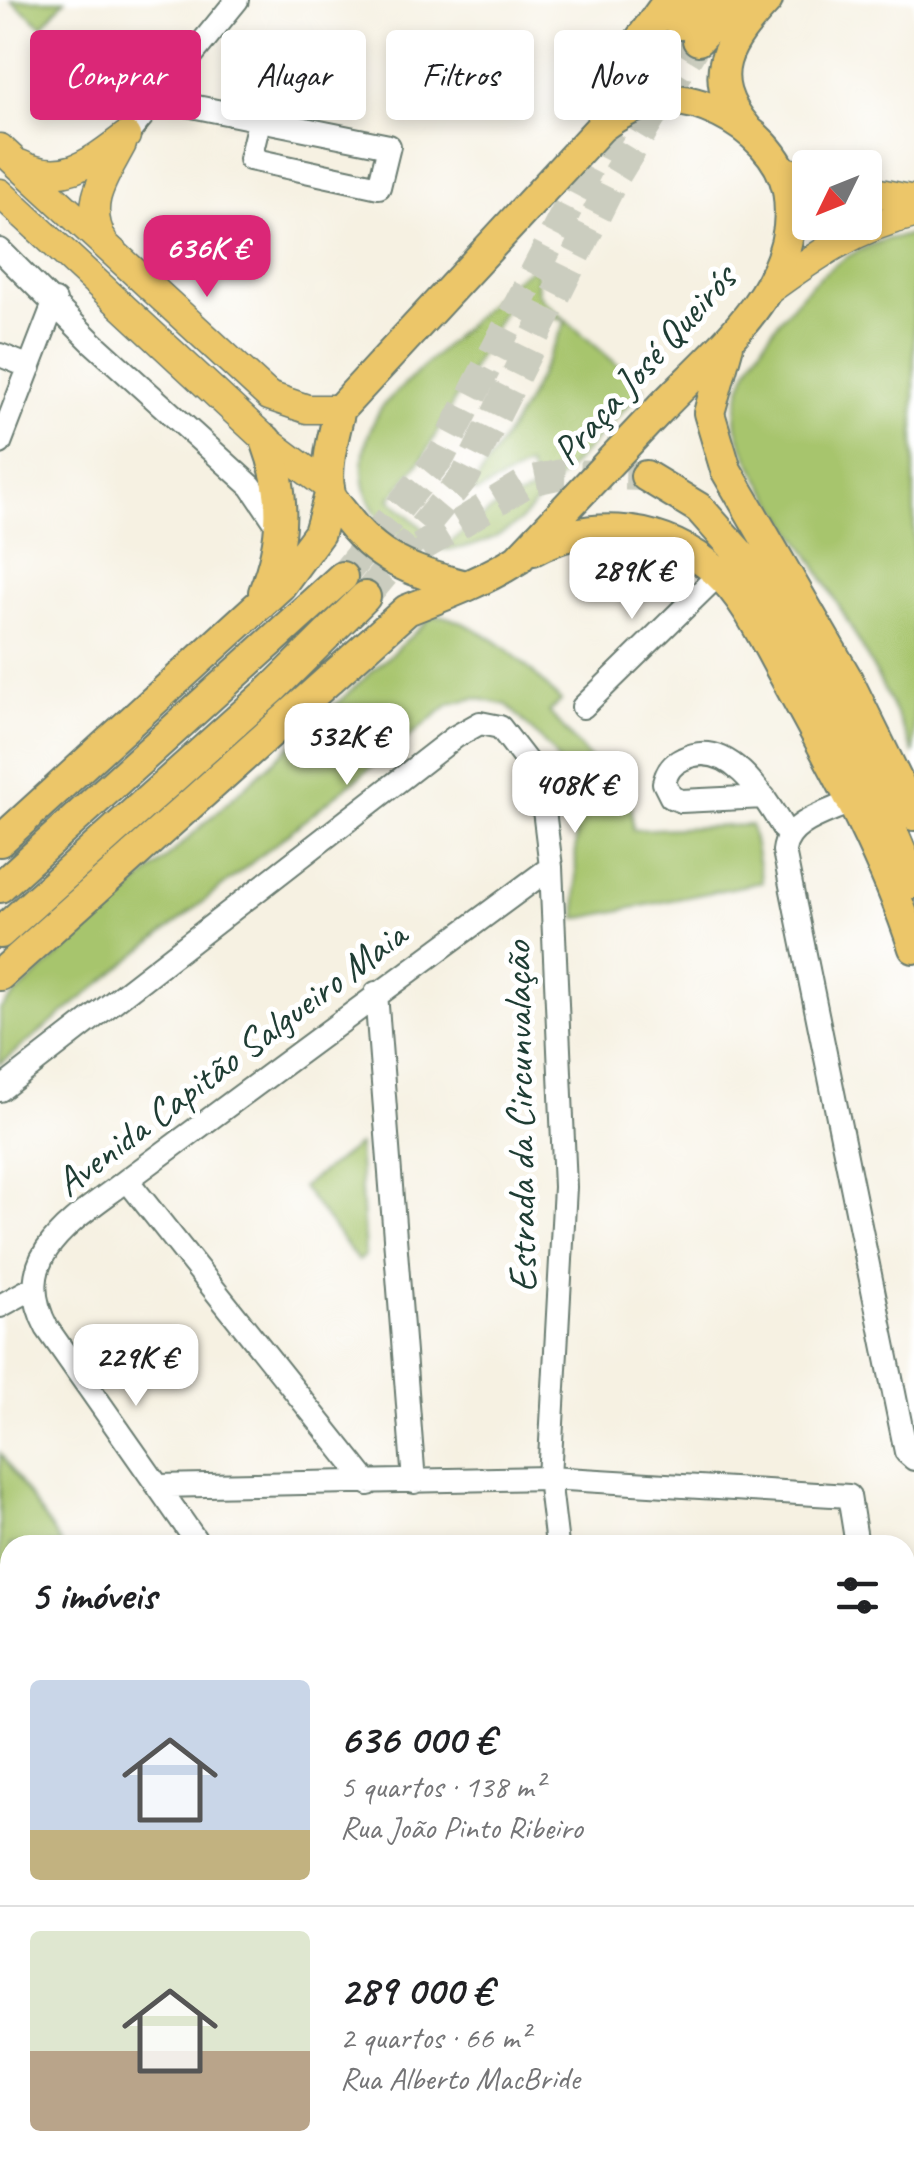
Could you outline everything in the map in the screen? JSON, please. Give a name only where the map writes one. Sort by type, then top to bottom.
[{"type":"highway","points":[[601,127],[613,77],[702,0]]},
{"type":"highway","points":[[682,21],[736,0]]},
{"type":"highway","points":[[748,132],[729,100],[724,58],[732,38],[767,0]]},
{"type":"highway","name":"Praça José Queirós","points":[[340,410],[601,127],[627,108],[678,97],[714,110],[748,132],[792,170]]},
{"type":"highway","name":"Praça José Queirós","points":[[0,976],[407,610],[518,559],[730,338],[766,292],[785,257],[792,224]]},
{"type":"highway","points":[[730,338],[709,414],[726,470],[846,676],[914,815]]},
{"type":"highway","points":[[0,841],[258,609],[319,533],[330,492],[332,440],[340,410]]},
{"type":"highway","points":[[258,609],[276,563],[284,516],[266,440]]},
{"type":"highway","points":[[646,476],[699,508],[754,570],[861,792],[914,948]]},
{"type":"highway","points":[[330,492],[376,552],[410,572],[466,586]]},
{"type":"highway","points":[[518,559],[545,543],[586,532],[637,531],[669,540],[719,574],[861,792],[914,883]]},
{"type":"highway","points":[[0,887],[354,587],[272,689],[0,934]]},
{"type":"main road","points":[[6,154],[52,176],[72,172],[126,136]]},
{"type":"main road","points":[[106,247],[96,228],[93,198],[126,136]]},
{"type":"main road","points":[[6,154],[269,396],[307,409],[340,410]]},
{"type":"main road","points":[[0,193],[266,440],[330,492]]},
{"type":"main road","points":[[882,193],[914,200]]},
{"type":"main road","points":[[766,292],[826,248],[872,224],[914,214]]},
{"type":"street","points":[[201,45],[237,0]]},
{"type":"street","points":[[260,118],[389,146],[379,187],[250,158],[260,118]]},
{"type":"street","points":[[126,136],[139,120]]},
{"type":"street","points":[[0,250],[92,342],[251,486],[281,531]]},
{"type":"street","points":[[0,443],[55,301]]},
{"type":"street","points":[[0,356],[30,368]]},
{"type":"street","points":[[582,707],[719,574]]},
{"type":"street","name":"Estrada da Circunvalação","points":[[0,1090],[474,725],[486,722],[500,727],[530,766],[546,810],[550,866],[565,1212],[549,1478],[556,1535]]},
{"type":"street","points":[[861,792],[788,836],[784,851],[906,1452],[914,1459]]},
{"type":"street","points":[[764,797],[788,836]]},
{"type":"street","name":"Avenida Capitão Salgueiro Maia","points":[[33,1288],[38,1264],[60,1234],[550,866]]},
{"type":"street","points":[[376,993],[414,1482]]},
{"type":"street","points":[[127,1180],[369,1484]]},
{"type":"street","points":[[0,1306],[33,1288],[48,1331],[192,1535]]},
{"type":"street","points":[[158,1486],[549,1478],[848,1496],[855,1535]]},
{"type":"green space","points":[[11,0],[65,0],[42,26]]},
{"type":"green space","points":[[914,235],[914,754],[852,630],[755,470],[738,434],[736,419],[741,387],[754,358],[804,292],[847,257],[879,242]]},
{"type":"green space","points":[[536,265],[538,293],[545,302],[644,388],[519,522],[483,542],[448,549],[417,544],[391,530],[372,507],[363,477],[366,443],[383,405],[513,281]],"holes":[[[509,301],[566,321],[525,405],[472,488],[476,493],[528,466],[537,489],[493,509],[444,547],[390,499],[424,456]]]},
{"type":"green space","points":[[443,616],[478,630],[535,674],[561,701],[549,712],[591,760],[629,764],[633,830],[751,825],[762,882],[577,919],[574,789],[552,751],[507,705],[475,698],[450,704],[0,1064],[0,1009],[432,617]]},
{"type":"green space","points":[[358,1145],[365,1255],[358,1261],[302,1187]]},
{"type":"green space","points":[[0,1453],[55,1535],[0,1535]]},
{"type":"tunnel","points":[[342,577],[441,456],[597,151],[680,24]]},
{"type":"tunnel","points":[[365,597],[466,475],[615,177],[698,40]]},
{"type":"tunnel","points":[[420,548],[529,481],[562,474],[646,476]]}]
